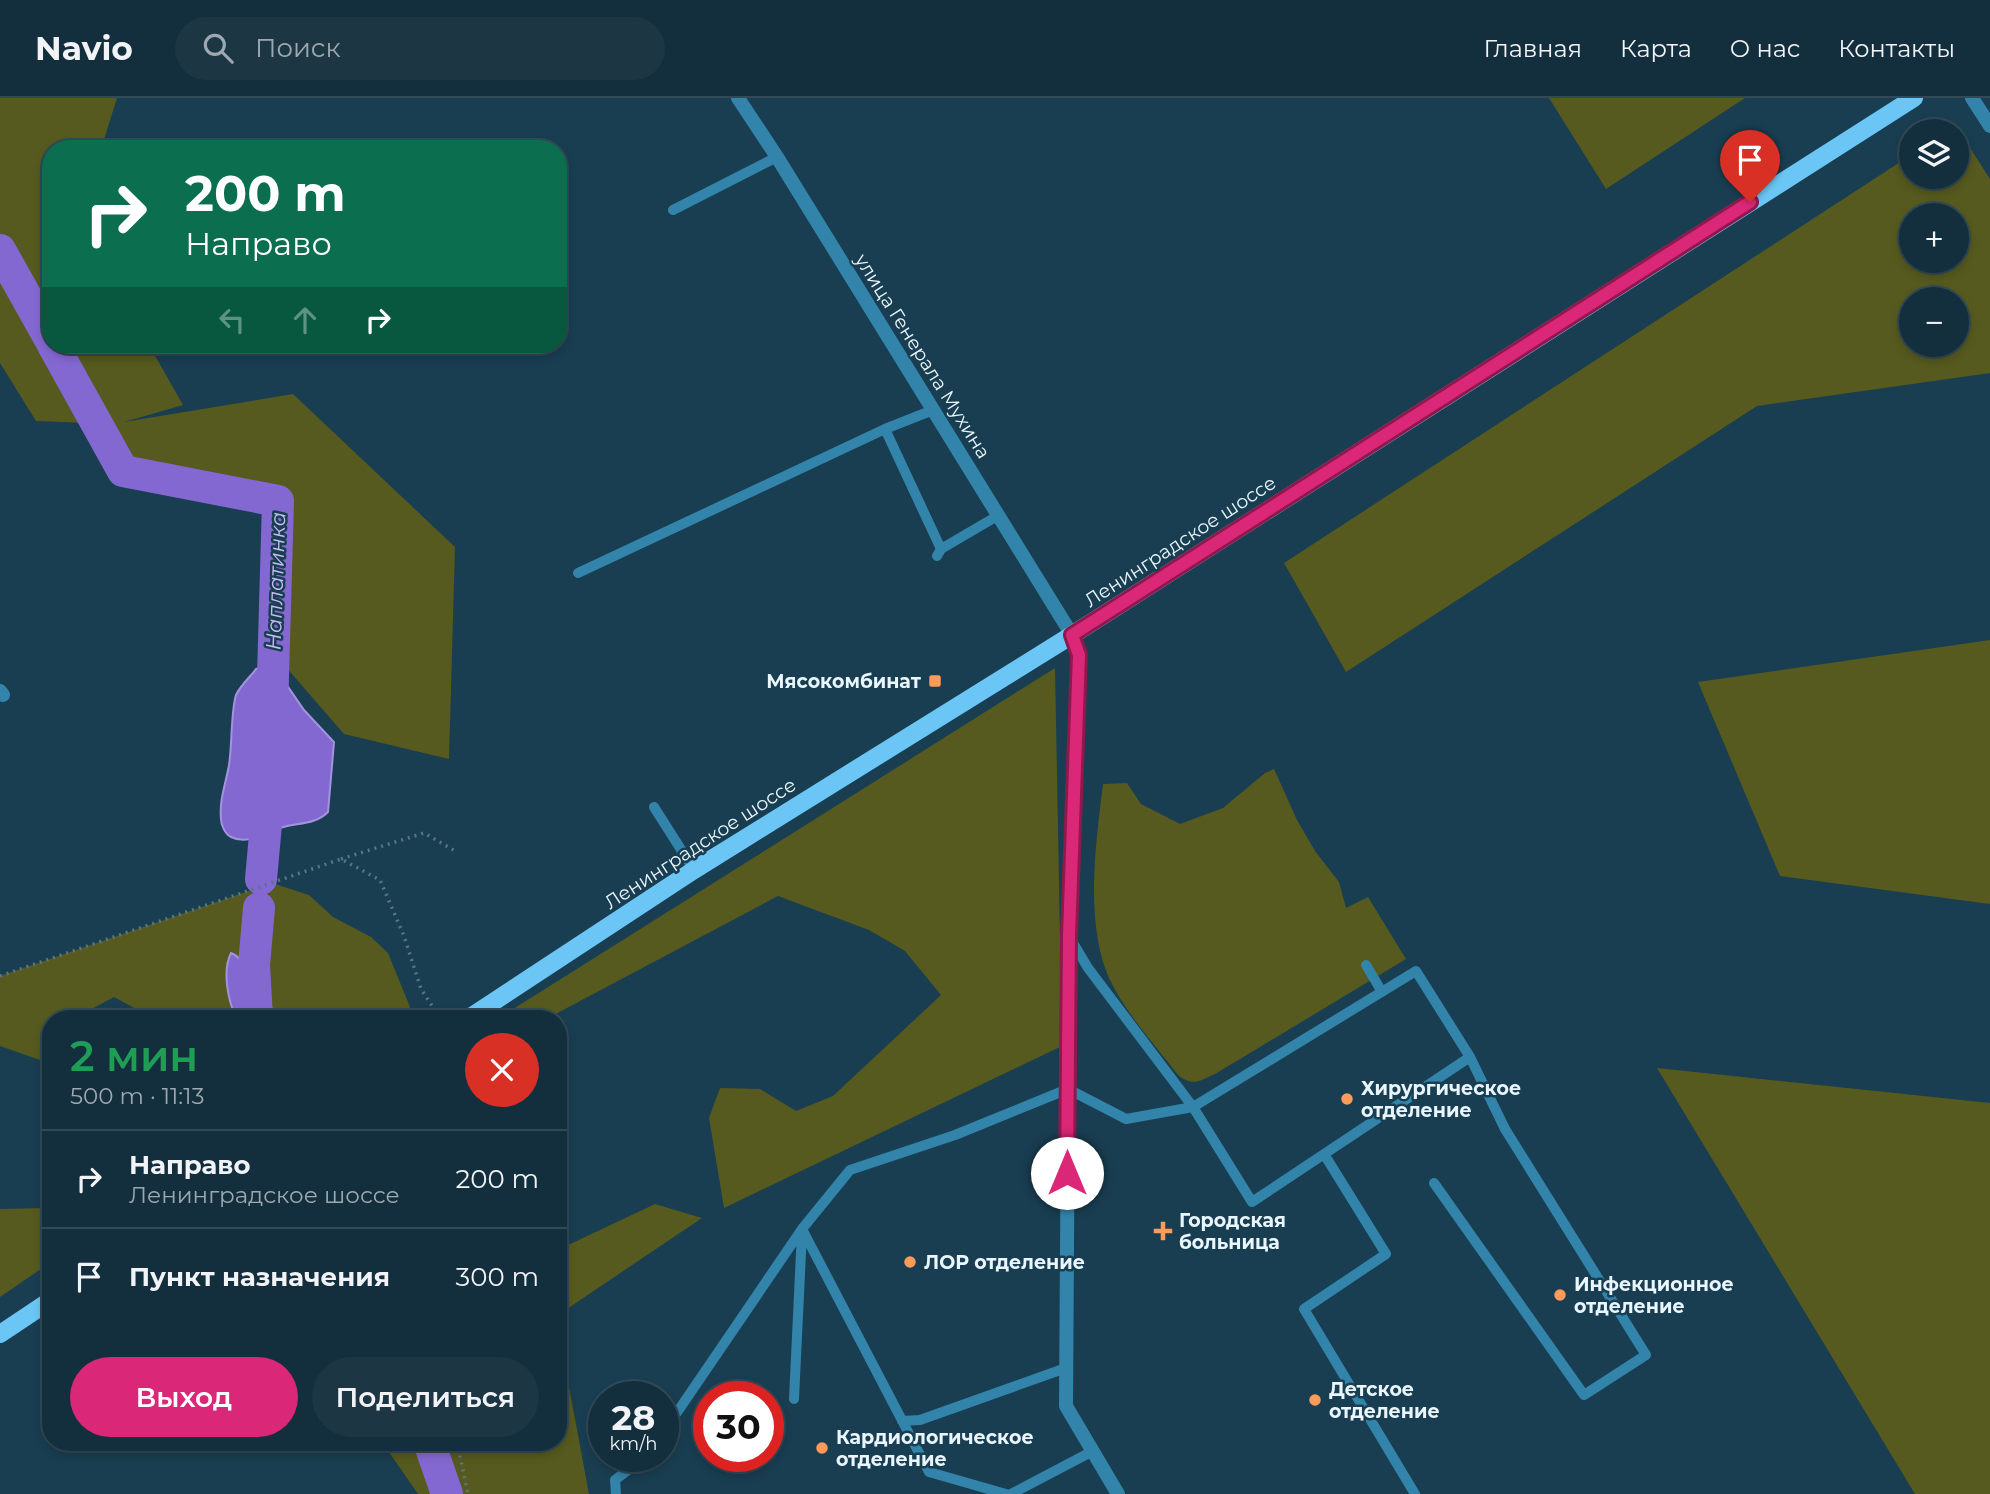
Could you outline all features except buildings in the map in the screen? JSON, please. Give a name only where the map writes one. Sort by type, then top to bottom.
[{"type":"main road","name":"Ленинградское шоссе","points":[[481,1010],[694,870],[1072,635],[1914,98]]},
{"type":"main road","points":[[0,1334],[42,1306]]},
{"type":"street","name":"улица Генерала Мухина","points":[[738,98],[1072,635]]},
{"type":"street","points":[[1972,98],[1990,126]]},
{"type":"street","points":[[1072,635],[1079,655],[1069,936],[1066,1406],[1118,1494]]},
{"type":"lane","points":[[673,210],[777,157]]},
{"type":"lane","points":[[578,573],[886,429],[933,410]]},
{"type":"lane","points":[[886,429],[939,552],[999,515]]},
{"type":"lane","points":[[654,807],[694,870]]},
{"type":"lane","points":[[1069,936],[1088,968],[1193,1107],[1252,1202],[1470,1057]]},
{"type":"lane","points":[[1366,965],[1382,992]]},
{"type":"lane","points":[[679,1410],[802,1229],[850,1170],[956,1135],[1068,1089],[1126,1119],[1193,1107],[1416,971],[1470,1057],[1505,1129],[1646,1355],[1584,1395],[1434,1183]]},
{"type":"lane","points":[[1324,1154],[1386,1254],[1304,1310],[1415,1494]]},
{"type":"lane","points":[[794,1399],[802,1229]]},
{"type":"lane","points":[[802,1229],[929,1472],[1008,1494],[1091,1451]]},
{"type":"lane","points":[[902,1421],[920,1420],[1066,1368]]},
{"type":"lane","points":[[616,1494],[615,1480],[625,1472]]},
{"type":"path","points":[[0,976],[424,833],[457,852]]},
{"type":"path","points":[[341,859],[380,880],[404,936],[421,989],[435,1010]]},
{"type":"path","points":[[459,1451],[468,1494]]},
{"type":"green space","points":[[0,98],[117,98],[104,140],[42,140],[42,354],[154,354],[183,405],[124,422],[293,394],[455,547],[449,759],[344,734],[285,666],[291,501],[132,459],[114,424],[36,421],[0,363]]},
{"type":"green space","points":[[1549,98],[1745,98],[1606,189]]},
{"type":"green space","points":[[1969,146],[1990,179],[1990,373],[1757,406],[1346,672],[1284,563],[1899,163],[1899,189],[1969,189]]},
{"type":"green space","points":[[1990,640],[1990,904],[1780,876],[1698,682]]},
{"type":"green space","points":[[1055,668],[1062,1046],[724,1208],[709,1118],[720,1088],[760,1089],[796,1111],[833,1096],[941,995],[905,951],[869,930],[778,896],[563,1010],[512,1010]]},
{"type":"green space","points":[[1274,769],[1297,820],[1315,851],[1339,882],[1346,908],[1368,897],[1406,959],[1215,1074],[1196,1082],[1188,1081],[1178,1075],[1137,1023],[1118,995],[1105,968],[1099,946],[1094,900],[1103,784],[1127,783],[1141,804],[1180,824],[1223,808],[1265,773]]},
{"type":"green space","points":[[272,883],[309,895],[333,917],[371,937],[388,953],[410,1007],[409,1010],[138,1010],[114,997],[90,1010],[42,1010],[42,1061],[0,1046],[0,976]]},
{"type":"green space","points":[[1657,1068],[1990,1103],[1990,1494],[1915,1494]]},
{"type":"green space","points":[[655,1204],[702,1218],[567,1309],[567,1246]]},
{"type":"green space","points":[[42,1208],[42,1268],[0,1297],[0,1209]]},
{"type":"green space","points":[[567,1376],[589,1494],[418,1494],[388,1451],[567,1451]]},
{"type":"shaded area","points":[[256,669],[272,669],[284,681],[304,710],[334,742],[328,812],[317,820],[243,840],[231,837],[225,832],[222,824],[222,798],[230,758],[234,701],[240,688]]},
{"type":"shaded area","points":[[231,953],[244,963],[264,992],[272,1010],[233,1010],[227,986],[228,960]]},
{"type":"waterway","name":"Наплатинка","points":[[0,250],[42,325]]},
{"type":"waterway","name":"Наплатинка","points":[[58,354],[123,471],[278,501],[272,711]]},
{"type":"waterway","name":"Наплатинка","points":[[261,879],[269,791]]},
{"type":"waterway","name":"Наплатинка","points":[[257,1010],[254,965],[259,908]]},
{"type":"waterway","name":"Наплатинка","points":[[432,1451],[447,1494]]},
{"type":"place","name":"Мясокомбинат","points":[[935,681]]},
{"type":"place","name":"Хирургическое отделение","points":[[1347,1099]]},
{"type":"place","name":"Городская больница","points":[[1163,1231]]},
{"type":"place","name":"ЛОР отделение","points":[[910,1262]]},
{"type":"place","name":"Инфекционное отделение","points":[[1560,1295]]},
{"type":"place","name":"Детское отделение","points":[[1315,1400]]},
{"type":"place","name":"Кардиологическое отделение","points":[[822,1448]]},
{"type":"route","points":[[1067,1173],[1069,936],[1079,655],[1072,635],[1750,202]]}]
